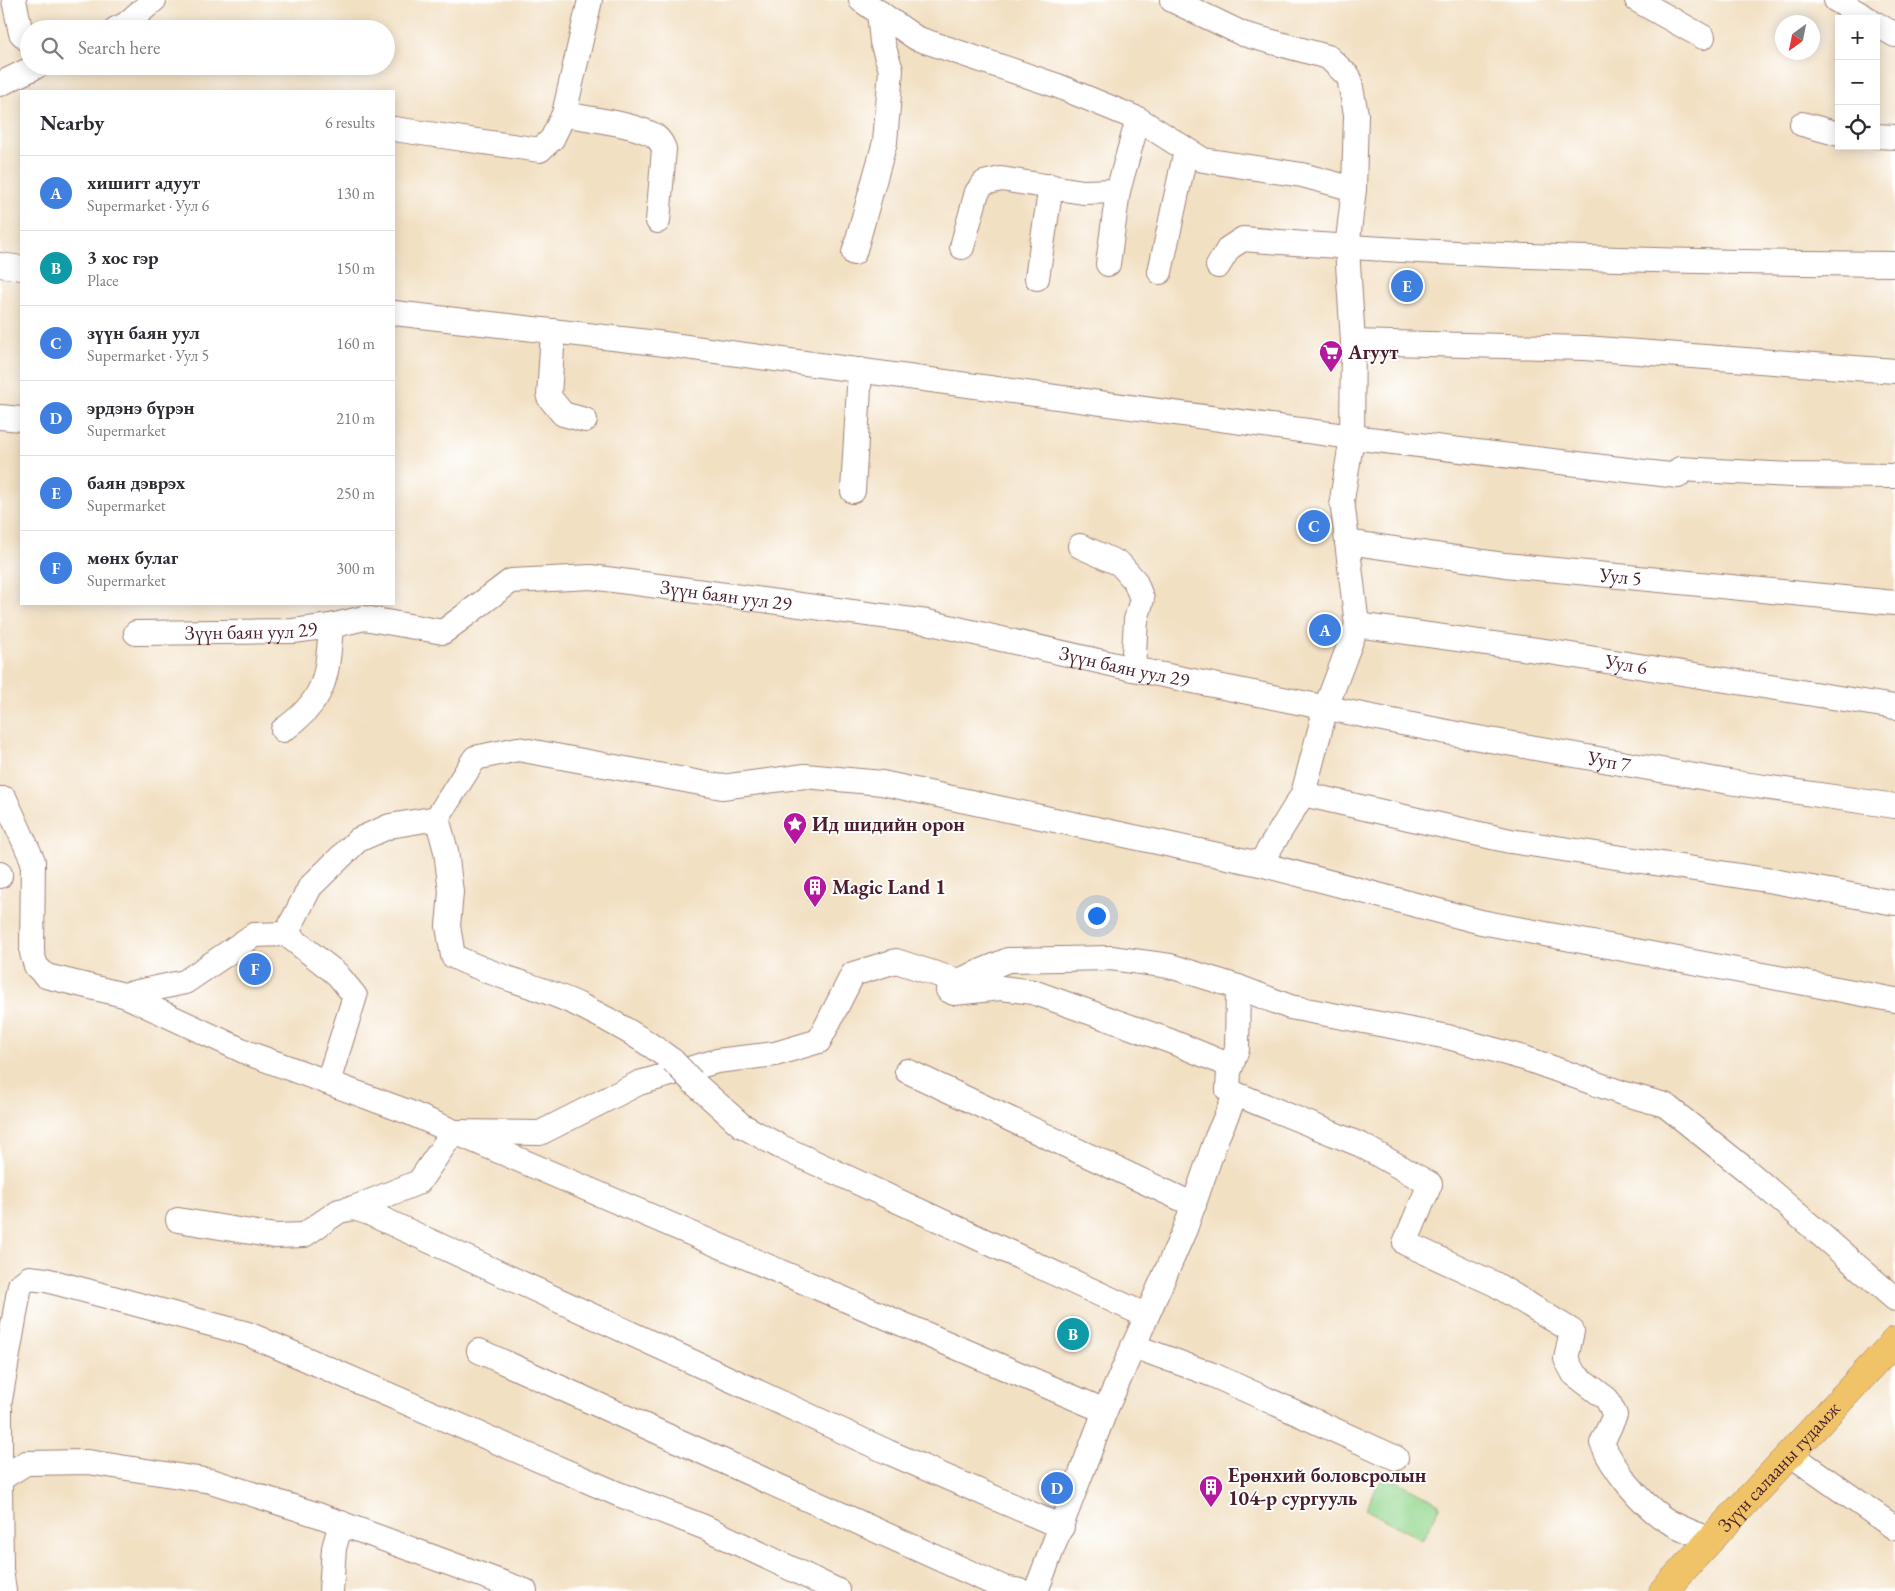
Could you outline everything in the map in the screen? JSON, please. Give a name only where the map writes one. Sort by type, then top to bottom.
[{"type":"main road","name":"Зүүн салааны гудамж","points":[[1662,1591],[1895,1341]]},
{"type":"street","points":[[14,0],[20,25]]},
{"type":"street","points":[[131,20],[154,0]]},
{"type":"street","points":[[395,129],[540,150],[552,139],[564,114],[590,0]]},
{"type":"street","points":[[1172,0],[1243,34],[1328,57],[1349,77],[1356,114],[1354,188],[1347,248],[1353,342],[1352,437],[1342,500],[1356,625],[1326,707],[1303,794],[1260,864]]},
{"type":"street","points":[[1637,0],[1703,37]]},
{"type":"street","points":[[1836,0],[1861,15]]},
{"type":"street","points":[[866,4],[916,38],[1058,86],[1138,119],[1203,160],[1302,175],[1354,188]]},
{"type":"street","points":[[854,253],[884,142],[890,70],[882,42],[866,4]]},
{"type":"street","points":[[1880,26],[1895,35]]},
{"type":"street","points":[[0,84],[20,74]]},
{"type":"street","points":[[564,114],[634,128],[661,141],[664,149],[658,221]]},
{"type":"street","points":[[1108,264],[1118,191],[1138,119]]},
{"type":"street","points":[[1802,124],[1835,133]]},
{"type":"street","points":[[1880,136],[1895,137]]},
{"type":"street","points":[[1160,272],[1186,150]]},
{"type":"street","points":[[962,247],[977,192],[984,183],[1001,179],[1083,192],[1118,191]]},
{"type":"street","points":[[1038,278],[1051,186]]},
{"type":"street","points":[[1218,266],[1229,248],[1243,239],[1347,248],[1710,262],[1895,264]]},
{"type":"street","points":[[0,265],[20,268]]},
{"type":"street","points":[[395,313],[860,370],[1352,437],[1678,476],[1680,469],[1792,475],[1895,476]]},
{"type":"street","points":[[553,331],[549,397],[563,414],[586,420]]},
{"type":"street","points":[[1353,342],[1584,348],[1895,370]]},
{"type":"street","points":[[853,491],[860,370]]},
{"type":"street","points":[[0,417],[20,419]]},
{"type":"street","name":"Уул 5","points":[[1347,542],[1505,566],[1895,603]]},
{"type":"street","points":[[1080,546],[1120,564],[1135,582],[1142,599],[1136,620],[1133,669]]},
{"type":"street","name":"Зүүн баян уул 29","points":[[136,633],[293,631],[331,626],[364,618],[443,632],[511,581],[591,577],[927,622],[1133,669],[1326,707]]},
{"type":"street","name":"Уул 6","points":[[1356,625],[1552,652],[1895,707]]},
{"type":"street","points":[[283,730],[311,706],[323,681],[327,672],[331,626]]},
{"type":"street","name":"Ууп 7","points":[[1326,707],[1467,736],[1729,782],[1895,806]]},
{"type":"street","points":[[1145,1315],[780,1147],[741,1126],[673,1061],[625,1030],[580,1005],[475,967],[453,956],[448,926],[451,892],[446,851],[437,818],[475,758],[518,749],[722,787],[804,776],[882,783],[1260,864],[1481,922],[1895,1000]]},
{"type":"street","points":[[1303,794],[1510,841],[1772,881],[1895,903]]},
{"type":"street","points":[[0,799],[5,799],[33,861],[32,953],[36,966],[46,976],[124,995],[248,1053],[408,1112],[1105,1411]]},
{"type":"street","points":[[286,934],[310,887],[358,840],[390,826],[437,818]]},
{"type":"street","points":[[124,995],[184,982],[254,935],[286,934],[337,974],[355,996],[328,1082]]},
{"type":"street","points":[[453,1132],[540,1133],[640,1083],[717,1061],[775,1054],[820,1041],[853,974],[896,961],[958,981],[1008,960],[1110,958],[1170,966],[1238,987],[1290,1007],[1448,1037],[1526,1059],[1622,1093],[1666,1105],[1745,1169],[1895,1299]]},
{"type":"street","points":[[864,970],[921,979],[954,993],[1001,988],[1033,992],[1231,1066]]},
{"type":"street","points":[[1238,987],[1237,1049],[1231,1066],[1228,1090],[1362,1145],[1430,1184],[1405,1242],[1495,1284],[1572,1331],[1566,1359],[1574,1374],[1607,1399],[1615,1415],[1602,1443],[1610,1461],[1663,1518],[1709,1539]]},
{"type":"street","points":[[906,1071],[1194,1205]]},
{"type":"street","points":[[1036,1591],[1105,1411],[1194,1205],[1218,1137],[1236,1094]]},
{"type":"street","points":[[178,1220],[275,1236],[304,1235],[339,1211],[354,1208],[420,1182],[453,1132]]},
{"type":"street","points":[[354,1208],[383,1218],[888,1452],[1062,1527]]},
{"type":"street","points":[[0,1400],[20,1285],[29,1278],[46,1280],[248,1334],[618,1494],[704,1527],[838,1591]]},
{"type":"street","points":[[1133,1346],[1213,1375],[1396,1458]]},
{"type":"street","points":[[479,1351],[1004,1588],[1021,1591]]},
{"type":"street","points":[[0,1408],[2,1576]]},
{"type":"street","points":[[1790,1454],[1895,1528]]},
{"type":"street","points":[[0,1480],[26,1463],[88,1462],[211,1481],[341,1523],[525,1591]]},
{"type":"street","points":[[331,1591],[334,1548],[341,1523]]},
{"type":"green space","points":[[1384,1474],[1441,1505],[1422,1540],[1365,1509]]},
{"type":"place","name":"баян дэврэх","points":[[1407,286]]},
{"type":"place","name":"Агуут","points":[[1331,373]]},
{"type":"place","name":"зүүн баян уул","points":[[1314,526]]},
{"type":"place","name":"хишигт адуут","points":[[1325,630]]},
{"type":"place","name":"Ид шидийн орон","points":[[795,845]]},
{"type":"place","name":"Magic Land 1","points":[[815,908]]},
{"type":"place","name":"мөнх булаг","points":[[255,969]]},
{"type":"place","name":"3 хос гэр","points":[[1073,1334]]},
{"type":"place","name":"эрдэнэ бүрэн","points":[[1057,1488]]},
{"type":"place","name":"Ерөнхий боловсролын 104-р сургууль","points":[[1211,1508]]}]
